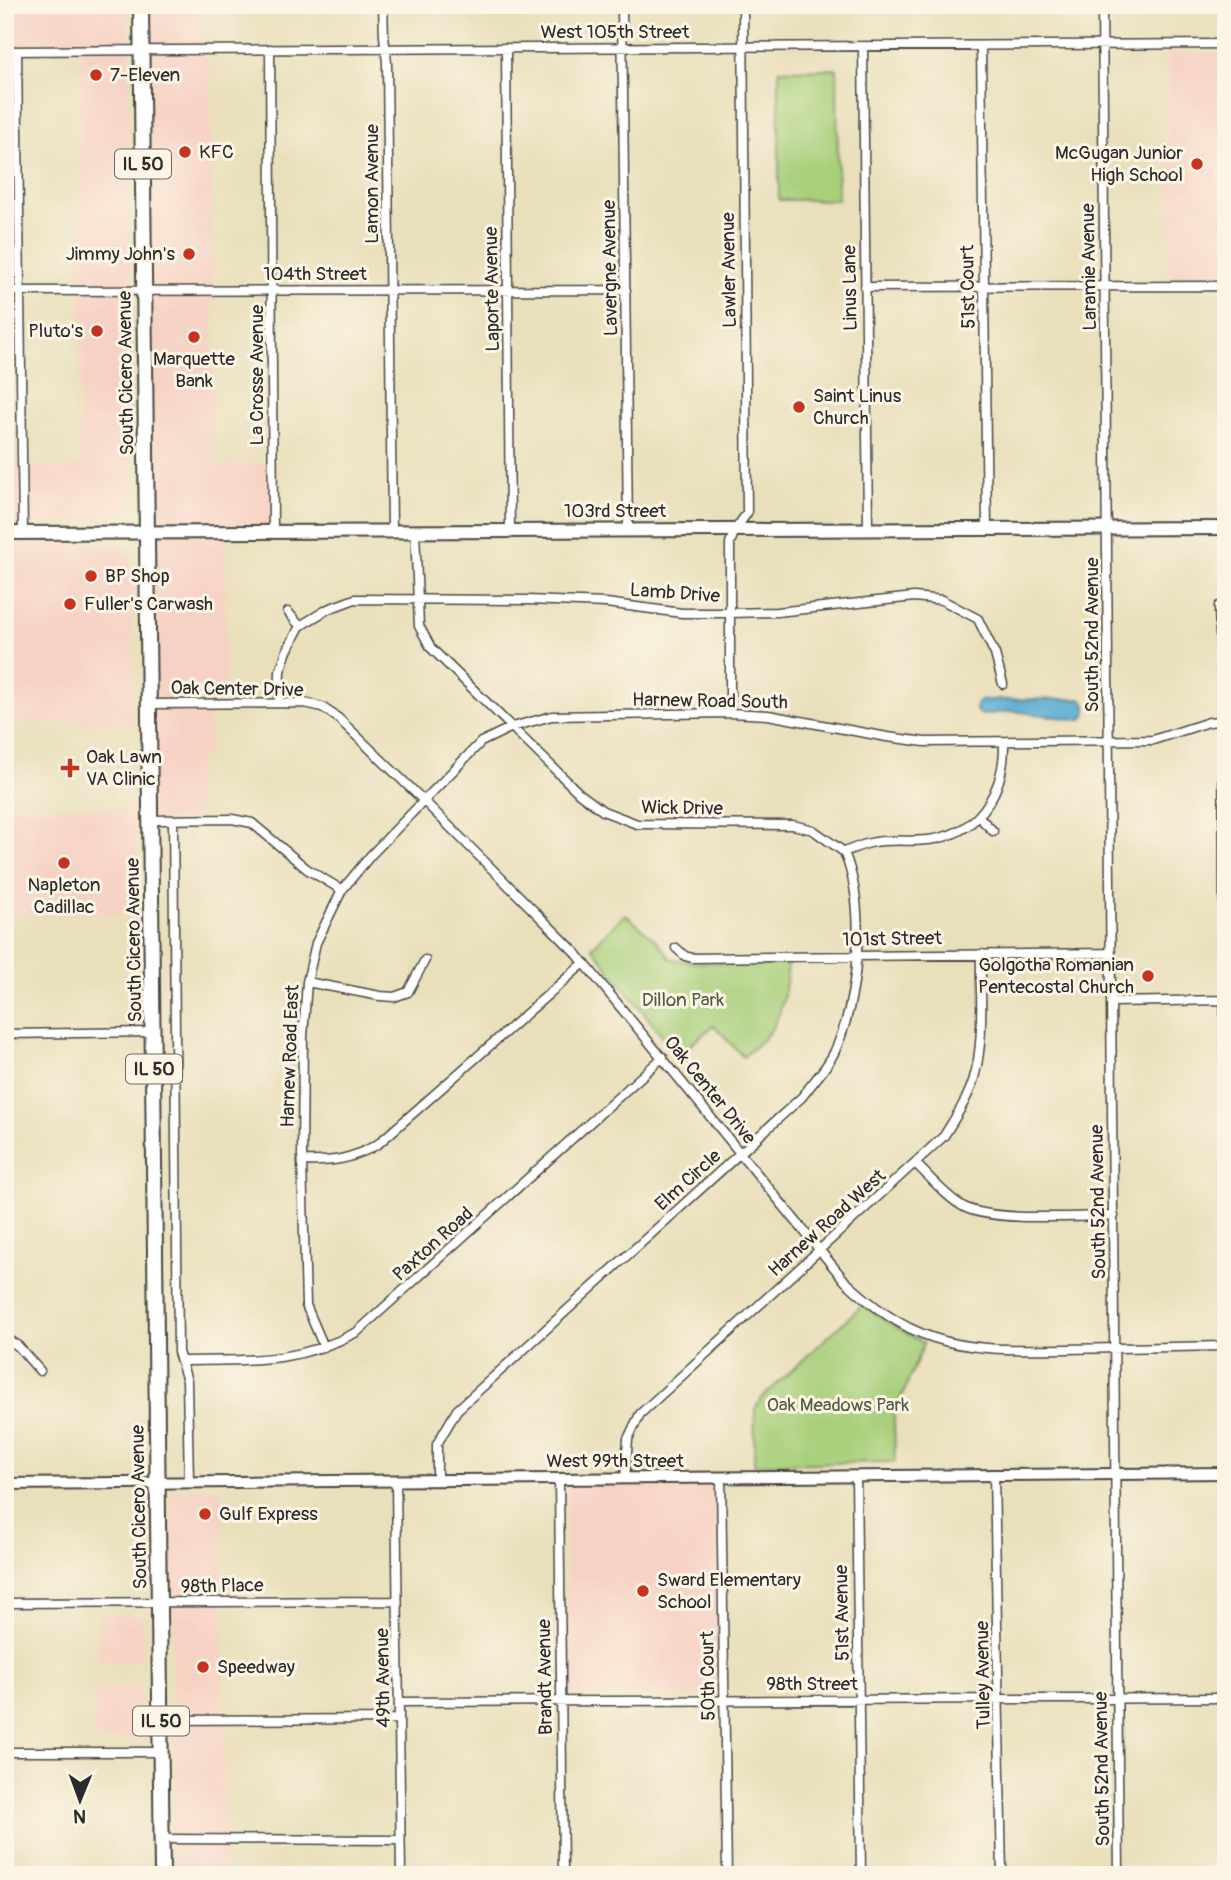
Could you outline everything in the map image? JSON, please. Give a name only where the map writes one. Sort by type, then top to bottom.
[{"type":"main road","name":"South Cicero Avenue","points":[[141,5],[162,1875]]},
{"type":"main road","name":"103rd Street","points":[[5,533],[1226,528]]},
{"type":"street","name":"Lamon Avenue","points":[[383,5],[386,49],[392,531]]},
{"type":"street","name":"Lavergne Avenue","points":[[622,5],[628,530]]},
{"type":"street","name":"Lawler Avenue","points":[[730,713],[730,543],[747,513],[743,5]]},
{"type":"street","name":"Laramie Avenue","points":[[1102,5],[1108,529]]},
{"type":"street","name":"West 105th Street","points":[[5,51],[1226,44]]},
{"type":"street","name":"Linus Lane","points":[[863,46],[868,529]]},
{"type":"street","name":"51st Court","points":[[981,46],[987,528]]},
{"type":"street","name":"Laporte Avenue","points":[[506,48],[510,531]]},
{"type":"street","name":"La Crosse Avenue","points":[[270,49],[274,531]]},
{"type":"street","points":[[17,51],[23,533]]},
{"type":"street","points":[[865,287],[1225,286],[1226,442]]},
{"type":"street","name":"104th Street","points":[[5,291],[626,290]]},
{"type":"street","name":"South 52nd Avenue","points":[[1108,529],[1107,740],[1116,1348],[1119,1875]]},
{"type":"street","name":"Wick Drive","points":[[415,531],[419,626],[430,648],[579,793],[613,816],[637,824],[793,825],[813,830],[844,852]]},
{"type":"street","name":"Lamb Drive","points":[[300,626],[328,609],[355,599],[606,603],[682,613],[729,613],[777,612],[914,597],[942,600],[978,619],[995,654],[1003,684]]},
{"type":"street","points":[[1223,606],[1226,1296]]},
{"type":"street","points":[[279,703],[280,671],[300,626],[288,612]]},
{"type":"street","name":"Oak Center Drive","points":[[150,704],[305,704],[322,707],[338,718],[543,918],[663,1057],[845,1281],[879,1311],[933,1338],[965,1346],[996,1349],[1226,1346]]},
{"type":"street","name":"Harnew Road South","points":[[424,801],[481,742],[512,727],[552,716],[730,713],[768,715],[925,742],[1153,740],[1209,722],[1224,720]]},
{"type":"street","points":[[844,852],[870,843],[942,838],[980,818],[994,796],[1001,778],[1004,742]]},
{"type":"street","name":"Harnew Road East","points":[[324,1347],[306,1305],[302,1161],[303,1037],[307,982],[316,943],[342,890],[370,855],[424,801]]},
{"type":"street","points":[[980,818],[993,831]]},
{"type":"street","points":[[152,820],[232,819],[252,823],[307,869],[342,890]]},
{"type":"street","name":"South Cicero Avenue","points":[[173,820],[178,1352],[187,1381],[189,1482]]},
{"type":"street","name":"Elm Circle","points":[[437,1480],[438,1444],[457,1410],[802,1097],[833,1055],[850,1008],[856,971],[855,887],[844,852]]},
{"type":"street","name":"101st Street","points":[[676,948],[692,958],[1111,953]]},
{"type":"street","name":"Harnew Road West","points":[[625,1479],[628,1439],[640,1414],[944,1136],[961,1109],[973,1079],[980,1043],[981,954]]},
{"type":"street","points":[[307,982],[394,997],[408,992],[425,960]]},
{"type":"street","points":[[302,1161],[330,1161],[355,1157],[378,1144],[584,963]]},
{"type":"street","points":[[1112,1002],[1225,1000]]},
{"type":"street","points":[[5,1034],[154,1032]]},
{"type":"street","name":"Paxton Road","points":[[182,1361],[288,1358],[324,1347],[357,1332],[663,1057]]},
{"type":"street","points":[[916,1164],[948,1195],[966,1208],[992,1215],[1114,1216]]},
{"type":"street","points":[[5,1338],[18,1346],[40,1371]]},
{"type":"street","name":"West 99th Street","points":[[5,1484],[1226,1473]]},
{"type":"street","name":"Tulley Avenue","points":[[994,1474],[1002,1875]]},
{"type":"street","name":"51st Avenue","points":[[856,1476],[860,1875]]},
{"type":"street","name":"50th Court","points":[[721,1477],[727,1875]]},
{"type":"street","name":"Brandt Avenue","points":[[559,1479],[564,1875]]},
{"type":"street","name":"49th Avenue","points":[[396,1480],[401,1875]]},
{"type":"street","name":"98th Place","points":[[5,1603],[397,1601]]},
{"type":"street","name":"98th Street","points":[[399,1702],[1226,1698]]},
{"type":"street","points":[[161,1720],[399,1719]]},
{"type":"street","points":[[5,1752],[161,1752]]},
{"type":"street","points":[[162,1839],[400,1840]]},
{"type":"shaded area","points":[[6,5],[128,5],[132,492],[125,514],[103,522],[5,522],[5,397],[16,397],[15,467],[80,467],[80,51],[7,51]]},
{"type":"shaded area","points":[[141,5],[203,5],[203,49],[210,50],[215,464],[273,464],[273,532],[228,532],[225,703],[209,703],[210,756],[198,756],[197,820],[152,820]]},
{"type":"shaded area","name":"McGugan Junior High School","points":[[1167,52],[1226,53],[1226,275],[1170,276]]},
{"type":"shaded area","points":[[5,543],[105,543],[124,549],[133,573],[133,723],[5,723]]},
{"type":"shaded area","points":[[137,807],[137,914],[5,916],[5,808]]},
{"type":"shaded area","name":"Sward Elementary School","points":[[717,1485],[720,1695],[568,1696],[566,1486]]},
{"type":"shaded area","points":[[222,1489],[225,1875],[175,1875],[171,1493],[175,1490]]},
{"type":"shaded area","points":[[98,1615],[141,1615],[142,1661],[97,1661]]},
{"type":"shaded area","points":[[95,1687],[141,1687],[142,1739],[95,1739]]},
{"type":"green space","points":[[837,69],[838,200],[779,200],[779,70]]},
{"type":"green space","name":"Dillon Park","points":[[625,914],[657,941],[671,959],[699,963],[788,964],[780,1010],[768,1034],[743,1057],[714,1025],[678,1056],[592,947]]},
{"type":"green space","name":"Oak Meadows Park","points":[[862,1305],[924,1343],[894,1416],[895,1462],[754,1464],[755,1409],[763,1397]]},
{"type":"water","points":[[982,700],[1084,701],[1086,709],[1080,720],[1012,711],[982,715],[976,711],[976,704]]},
{"type":"place","name":"7-Eleven","points":[[96,75]]},
{"type":"place","name":"KFC","points":[[185,152]]},
{"type":"place","name":"McGugan Junior High School","points":[[1197,164]]},
{"type":"place","name":"Jimmy John's","points":[[189,254]]},
{"type":"place","name":"Pluto's","points":[[97,331]]},
{"type":"place","name":"Marquette Bank","points":[[194,337]]},
{"type":"place","name":"Saint Linus Church","points":[[799,407]]},
{"type":"place","name":"BP Shop","points":[[91,576]]},
{"type":"place","name":"Fuller's Carwash","points":[[70,604]]},
{"type":"place","name":"Oak Lawn VA Clinic","points":[[70,768]]},
{"type":"place","name":"Napleton Cadillac","points":[[64,863]]},
{"type":"place","name":"Golgotha Romanian Pentecostal Church","points":[[1148,976]]},
{"type":"place","name":"Gulf Express","points":[[205,1514]]},
{"type":"place","name":"Sward Elementary School","points":[[643,1591]]},
{"type":"place","name":"Speedway","points":[[203,1667]]}]
